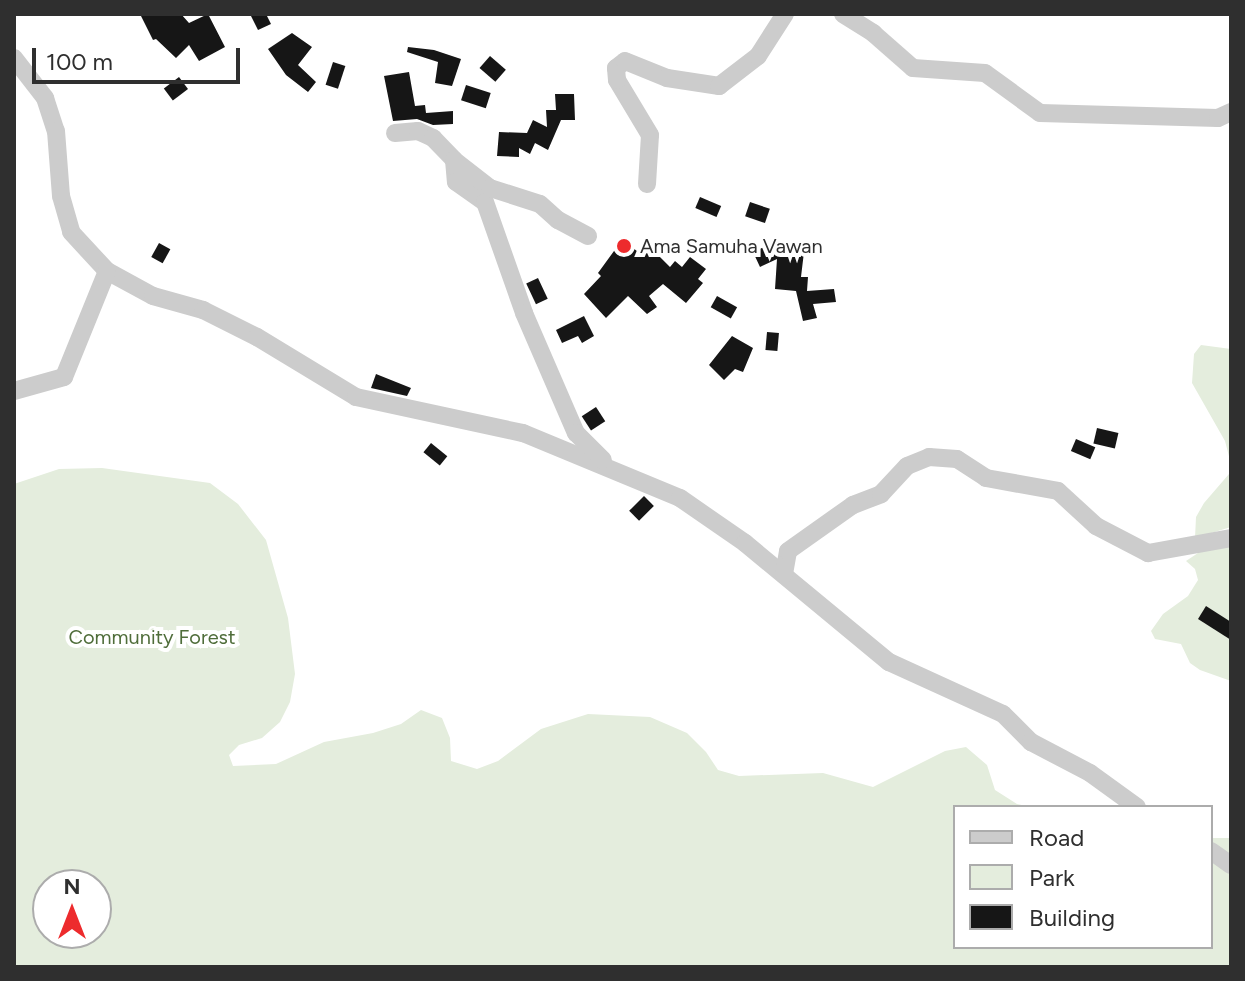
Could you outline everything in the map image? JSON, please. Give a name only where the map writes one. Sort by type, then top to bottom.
[{"type":"street","points":[[647,184],[650,135],[617,80],[616,68],[625,61],[667,78],[719,86],[758,56],[785,14]]},
{"type":"street","points":[[843,14],[873,33],[913,68],[985,73],[1040,113],[1218,118],[1231,112]]},
{"type":"street","points":[[14,58],[45,98],[56,131],[61,196],[71,232],[107,271],[153,296],[203,310],[257,337],[356,397],[523,433],[680,498],[784,574],[889,662],[1003,714],[1031,742],[1090,773],[1134,805]]},
{"type":"street","points":[[395,133],[418,131],[433,138],[454,160],[490,188],[540,204],[558,220],[588,236]]},
{"type":"street","points":[[454,160],[456,182],[485,202],[524,313],[576,433],[611,468]]},
{"type":"street","points":[[14,391],[64,377],[107,271]]},
{"type":"street","points":[[784,574],[788,551],[853,505],[881,494],[907,466],[929,457],[957,459],[986,478],[1058,491],[1096,526],[1148,553],[1231,538]]},
{"type":"street","points":[[1213,852],[1231,865]]},
{"type":"green space","points":[[1201,345],[1231,349],[1231,464],[1225,441],[1192,383],[1194,354]]},
{"type":"green space","points":[[1231,464],[1231,527],[1195,538],[1196,517],[1229,474]]},
{"type":"green space","name":"Community Forest","points":[[102,468],[210,483],[238,504],[266,540],[288,618],[295,674],[290,702],[280,722],[262,738],[239,745],[229,755],[233,766],[276,764],[324,742],[401,724],[421,710],[442,718],[450,738],[451,761],[477,769],[498,761],[541,729],[588,714],[650,717],[687,733],[718,770],[739,776],[823,773],[873,787],[945,751],[966,747],[987,765],[995,790],[1022,805],[953,805],[953,949],[1213,949],[1213,838],[1231,838],[1231,967],[14,967],[14,484],[59,469]]},
{"type":"green space","points":[[1231,531],[1231,681],[1200,670],[1190,663],[1181,644],[1155,639],[1151,631],[1163,614],[1188,596],[1198,580],[1195,569],[1186,561]]},
{"type":"building","points":[[140,14],[181,14],[189,23],[208,14],[225,47],[199,61],[189,45],[176,58],[156,39],[153,40]]},
{"type":"building","points":[[250,14],[266,14],[271,24],[258,30]]},
{"type":"building","points":[[292,33],[312,47],[298,65],[316,82],[308,92],[286,75],[268,49]]},
{"type":"building","points":[[408,47],[434,50],[461,59],[452,86],[435,83],[438,62],[407,52]]},
{"type":"building","points":[[490,56],[506,70],[495,82],[480,68]]},
{"type":"building","points":[[333,62],[345,66],[338,89],[326,85]]},
{"type":"building","points":[[409,72],[415,106],[425,105],[426,113],[453,111],[453,124],[433,125],[417,119],[393,121],[384,76]]},
{"type":"building","points":[[179,77],[188,89],[173,100],[164,88]]},
{"type":"building","points":[[466,85],[491,93],[486,108],[461,100]]},
{"type":"building","points":[[555,94],[574,94],[575,120],[561,120],[548,150],[535,143],[530,154],[519,148],[519,157],[497,156],[499,132],[527,133],[533,120],[547,127],[546,110],[556,110]]},
{"type":"building","points":[[700,197],[721,206],[716,217],[695,208]]},
{"type":"building","points":[[750,202],[770,209],[765,223],[745,216]]},
{"type":"building","points":[[622,240],[641,254],[649,246],[670,267],[675,261],[682,267],[690,257],[706,269],[698,279],[703,283],[686,303],[663,284],[649,296],[657,307],[647,314],[628,296],[606,318],[584,294],[601,276],[598,273]]},
{"type":"building","points":[[159,243],[170,249],[163,263],[151,257]]},
{"type":"building","points":[[764,247],[804,252],[801,277],[808,277],[807,291],[834,289],[836,302],[813,304],[817,318],[803,321],[796,291],[775,289],[777,259],[760,267],[753,252]]},
{"type":"building","points":[[538,278],[548,299],[536,304],[526,283]]},
{"type":"building","points":[[717,296],[737,307],[731,319],[711,307]]},
{"type":"building","points":[[584,316],[594,336],[582,343],[578,336],[562,343],[556,330]]},
{"type":"building","points":[[767,332],[779,333],[777,351],[765,350]]},
{"type":"building","points":[[732,336],[753,348],[743,372],[735,369],[724,380],[709,365]]},
{"type":"building","points":[[376,374],[411,388],[407,396],[371,388]]},
{"type":"building","points":[[596,407],[605,421],[591,431],[582,416]]},
{"type":"building","points":[[1097,428],[1118,433],[1115,449],[1093,444]]},
{"type":"building","points":[[1076,439],[1095,447],[1090,459],[1071,451]]},
{"type":"building","points":[[431,443],[447,456],[440,466],[423,452]]},
{"type":"building","points":[[644,496],[654,506],[639,521],[629,511]]},
{"type":"building","points":[[1206,606],[1231,622],[1231,640],[1198,619]]},
{"type":"place","name":"Ama Samuha Vawan","points":[[624,246]]}]
